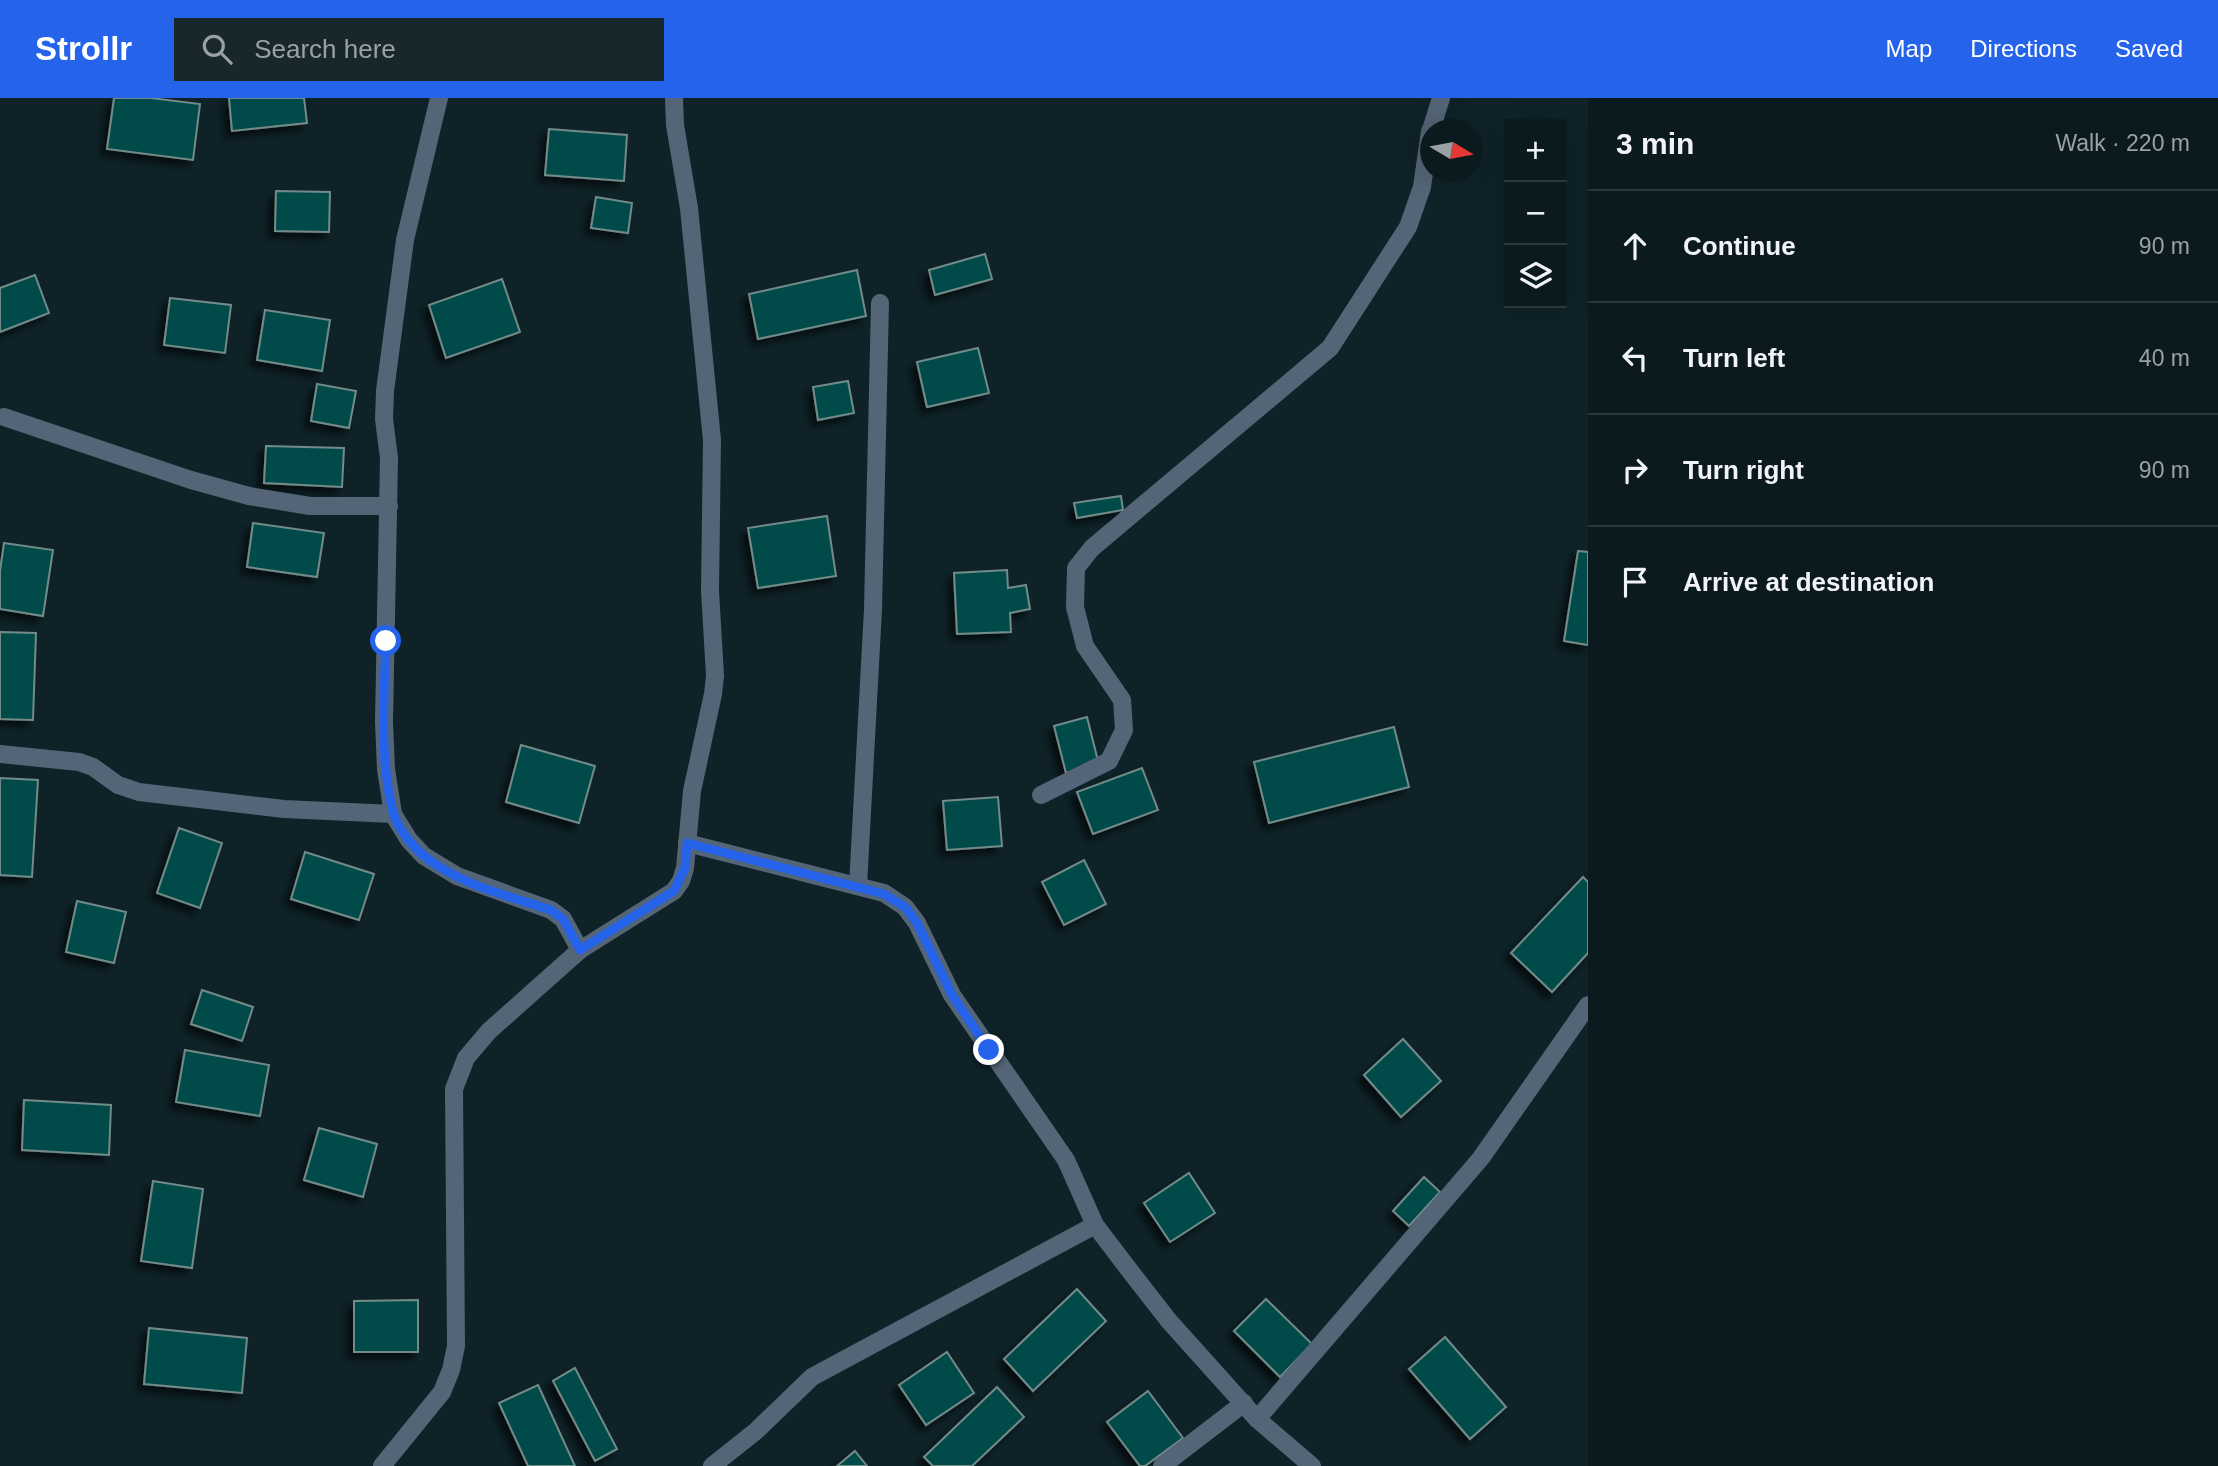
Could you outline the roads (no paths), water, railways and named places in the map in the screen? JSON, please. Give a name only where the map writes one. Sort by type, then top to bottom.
[{"type":"street","points":[[439,98],[405,240],[385,391],[389,506],[384,722],[386,769],[393,814],[409,840],[424,856],[457,876],[551,910],[563,919],[580,950]]},
{"type":"street","points":[[382,1466],[442,1392],[451,1370],[456,1346],[454,1089],[466,1058],[489,1031],[580,950],[674,891],[685,868],[692,790],[715,676],[710,591],[712,440],[689,208],[675,125],[674,98]]},
{"type":"street","points":[[1434,119],[1441,98]]},
{"type":"street","points":[[1041,795],[1109,761],[1124,730],[1122,700],[1085,646],[1075,607],[1076,568],[1092,548],[1330,348],[1408,227],[1423,182]]},
{"type":"street","points":[[858,886],[873,609],[880,303]]},
{"type":"street","points":[[4,417],[191,480],[249,496],[310,506],[389,506]]},
{"type":"street","points":[[0,754],[79,762],[93,767],[118,785],[139,792],[284,809],[393,814]]},
{"type":"street","points":[[687,843],[858,886],[884,894],[905,907],[917,923],[952,995],[1066,1160],[1095,1225],[1169,1321],[1257,1419],[1312,1466]]},
{"type":"street","points":[[1257,1419],[1482,1158],[1588,1005]]},
{"type":"street","points":[[712,1466],[756,1431],[812,1377],[1095,1225]]},
{"type":"street","points":[[1162,1466],[1244,1403]]}]
